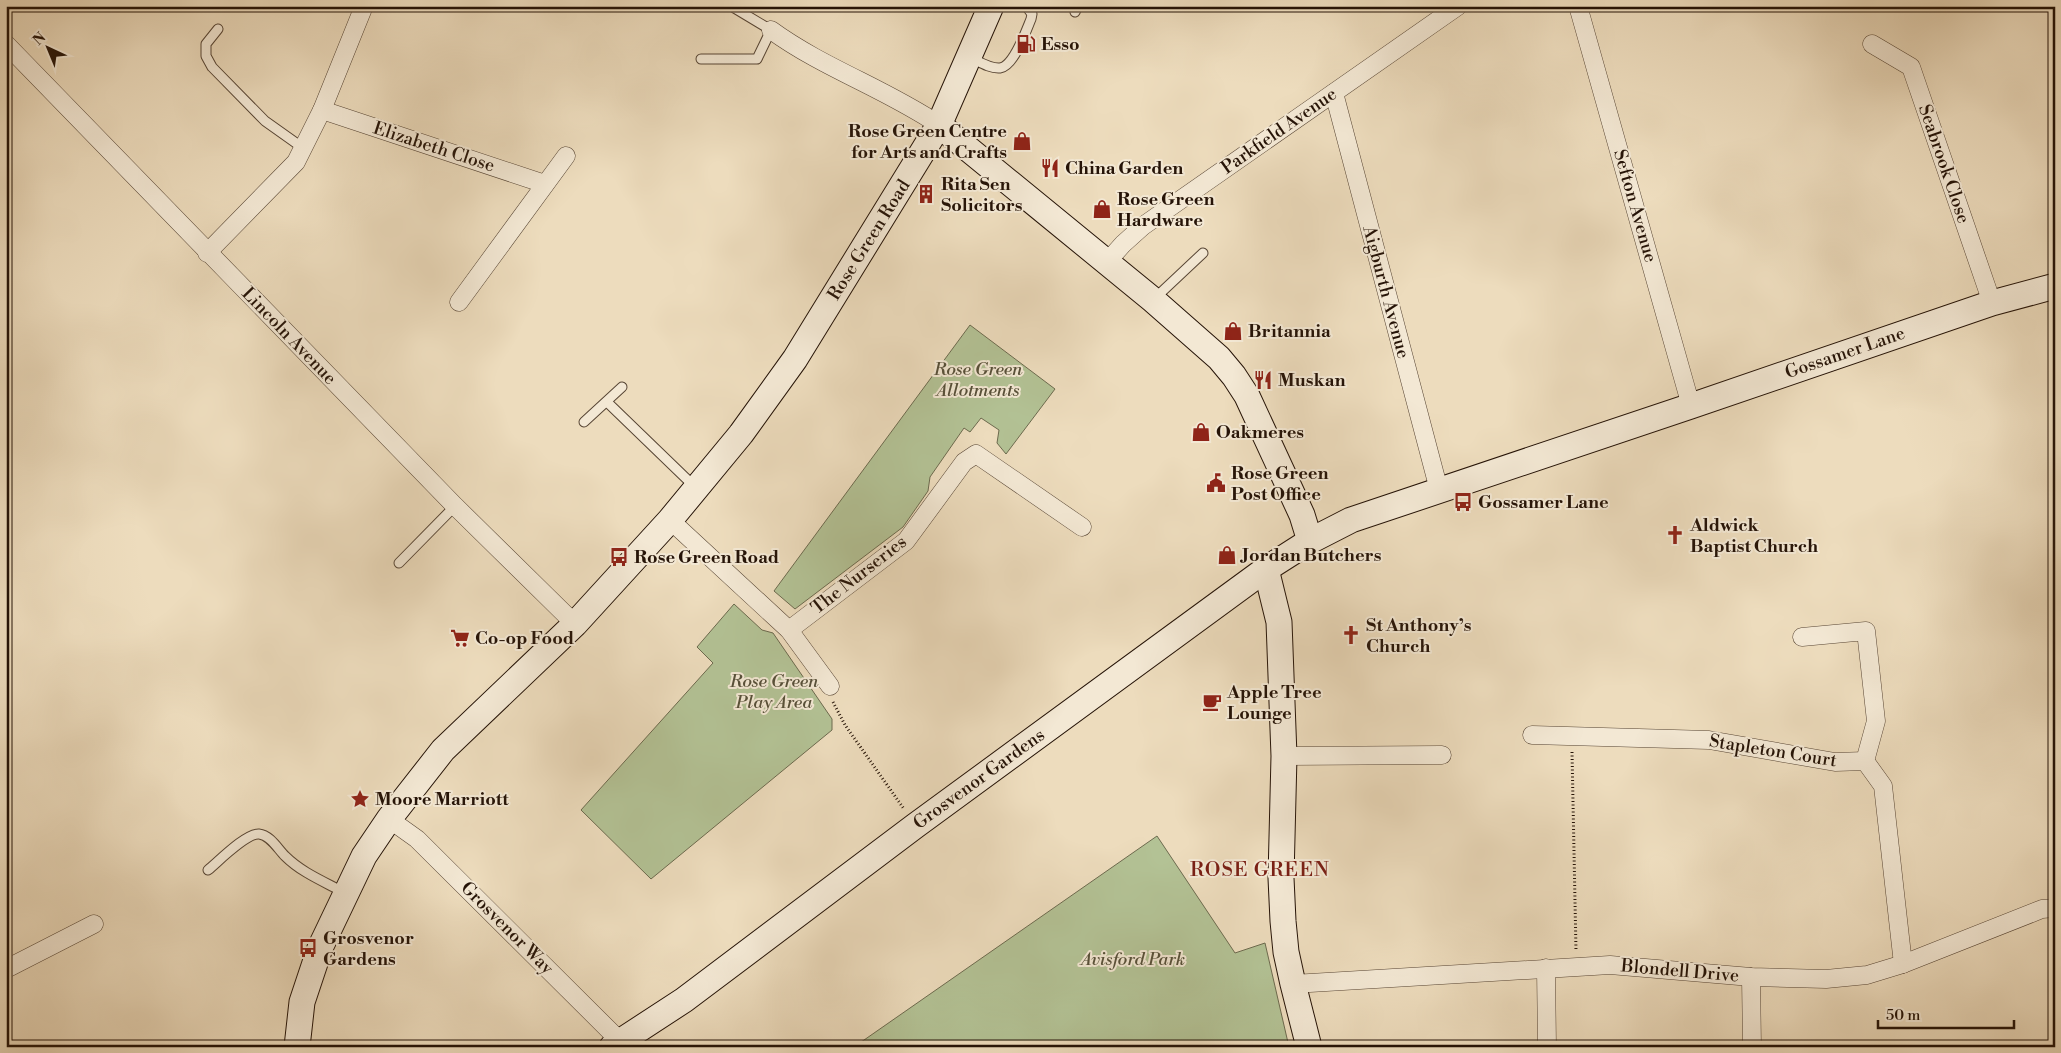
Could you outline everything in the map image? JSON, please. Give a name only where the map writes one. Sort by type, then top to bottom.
[{"type":"street","points":[[207,253],[296,162],[322,110],[364,6]]},
{"type":"street","name":"Rose Green Road","points":[[297,1047],[302,1002],[320,948],[364,856],[389,819],[443,750],[575,624],[670,520],[741,434],[795,359],[939,126],[991,6]]},
{"type":"street","name":"Parkfield Avenue","points":[[1106,263],[1143,226],[1458,6]]},
{"type":"street","name":"Sefton Avenue","points":[[1578,6],[1691,406]]},
{"type":"street","points":[[771,30],[797,49],[911,106],[939,126],[1153,300],[1219,358],[1247,396],[1302,515],[1310,541]]},
{"type":"street","name":"Lincoln Avenue","points":[[6,44],[207,253],[575,624]]},
{"type":"street","name":"Seabrook Close","points":[[1872,44],[1911,67],[1992,303]]},
{"type":"street","name":"Aigburth Avenue","points":[[1334,93],[1439,490]]},
{"type":"street","name":"Elizabeth Close","points":[[322,110],[545,184]]},
{"type":"street","points":[[458,302],[566,156]]},
{"type":"street","name":"Gossamer Lane","points":[[1351,520],[1992,303],[2055,286]]},
{"type":"street","name":"The Nurseries","points":[[789,630],[906,541],[964,462],[976,454],[1082,527]]},
{"type":"street","points":[[670,520],[789,630],[827,681]]},
{"type":"street","name":"Grosvenor Gardens","points":[[617,1044],[684,1000],[916,826],[1266,569],[1310,541],[1351,520]]},
{"type":"street","points":[[1266,569],[1280,622],[1284,756],[1281,878],[1283,921],[1286,952],[1309,1047]]},
{"type":"street","points":[[1802,638],[1866,630],[1876,721],[1865,761],[1883,786],[1903,964]]},
{"type":"street","name":"Stapleton Court","points":[[1532,735],[1709,740],[1835,762],[1865,761]]},
{"type":"street","points":[[1284,756],[1442,755]]},
{"type":"street","name":"Grosvenor Way","points":[[389,819],[417,839],[617,1044]]},
{"type":"street","name":"Blondell Drive","points":[[1293,984],[1610,965],[1751,977],[1826,979],[1867,975],[1903,964],[2042,909],[2055,908]]},
{"type":"street","points":[[6,969],[94,924]]},
{"type":"street","points":[[1546,968],[1547,1047]]},
{"type":"street","points":[[1751,977],[1752,1047]]},
{"type":"lane","points":[[969,57],[1000,68],[1011,62],[1031,19],[1032,14],[1026,6]]},
{"type":"lane","points":[[701,59],[757,59],[771,30],[736,8]]},
{"type":"lane","points":[[218,29],[206,44],[206,56],[212,67],[265,122],[303,148]]},
{"type":"lane","points":[[1153,300],[1202,253]]},
{"type":"lane","points":[[584,422],[622,387]]},
{"type":"lane","points":[[607,402],[696,488]]},
{"type":"lane","points":[[399,564],[456,506]]},
{"type":"lane","points":[[208,870],[248,837],[258,834],[269,838],[286,857],[304,871],[345,893]]},
{"type":"lane","points":[[6,1040],[10,1047]]},
{"type":"path","points":[[827,681],[825,689],[841,714],[844,725],[905,811]]},
{"type":"path","points":[[1572,736],[1576,967]]},
{"type":"green space","name":"Rose Green Allotments","points":[[970,325],[1055,389],[1006,454],[997,443],[999,430],[981,418],[970,432],[964,428],[930,477],[928,491],[903,527],[795,609],[774,591]]},
{"type":"green space","name":"Rose Green Play Area","points":[[734,604],[762,630],[773,633],[832,719],[832,730],[651,879],[581,810],[713,663],[697,647]]},
{"type":"green space","name":"Avisford Park","points":[[1157,836],[1235,953],[1265,943],[1289,1047],[854,1047]]},
{"type":"place","name":"Esso","points":[[1026,44]]},
{"type":"place","name":"Rose Green Centre for Arts and Crafts","points":[[1022,141]]},
{"type":"place","name":"China Garden","points":[[1050,168]]},
{"type":"place","name":"Rita Sen Solicitors","points":[[926,194]]},
{"type":"place","name":"Rose Green Hardware","points":[[1102,209]]},
{"type":"place","name":"Britannia","points":[[1233,331]]},
{"type":"place","name":"Muskan","points":[[1263,380]]},
{"type":"place","name":"Oakmeres","points":[[1201,432]]},
{"type":"place","name":"Rose Green Post Office","points":[[1216,483]]},
{"type":"place","name":"Gossamer Lane","points":[[1463,502]]},
{"type":"place","name":"Aldwick Baptist Church","points":[[1675,535]]},
{"type":"place","name":"Jordan Butchers","points":[[1227,555]]},
{"type":"place","name":"Rose Green Road","points":[[619,557]]},
{"type":"place","name":"St Anthony’s Church","points":[[1351,635]]},
{"type":"place","name":"Co-op Food","points":[[460,638]]},
{"type":"place","name":"Apple Tree Lounge","points":[[1212,702]]},
{"type":"place","name":"Moore Marriott","points":[[360,799]]},
{"type":"place","name":"Grosvenor Gardens","points":[[308,948]]},
{"type":"district","name":"ROSE GREEN","points":[[1260,870]]}]
